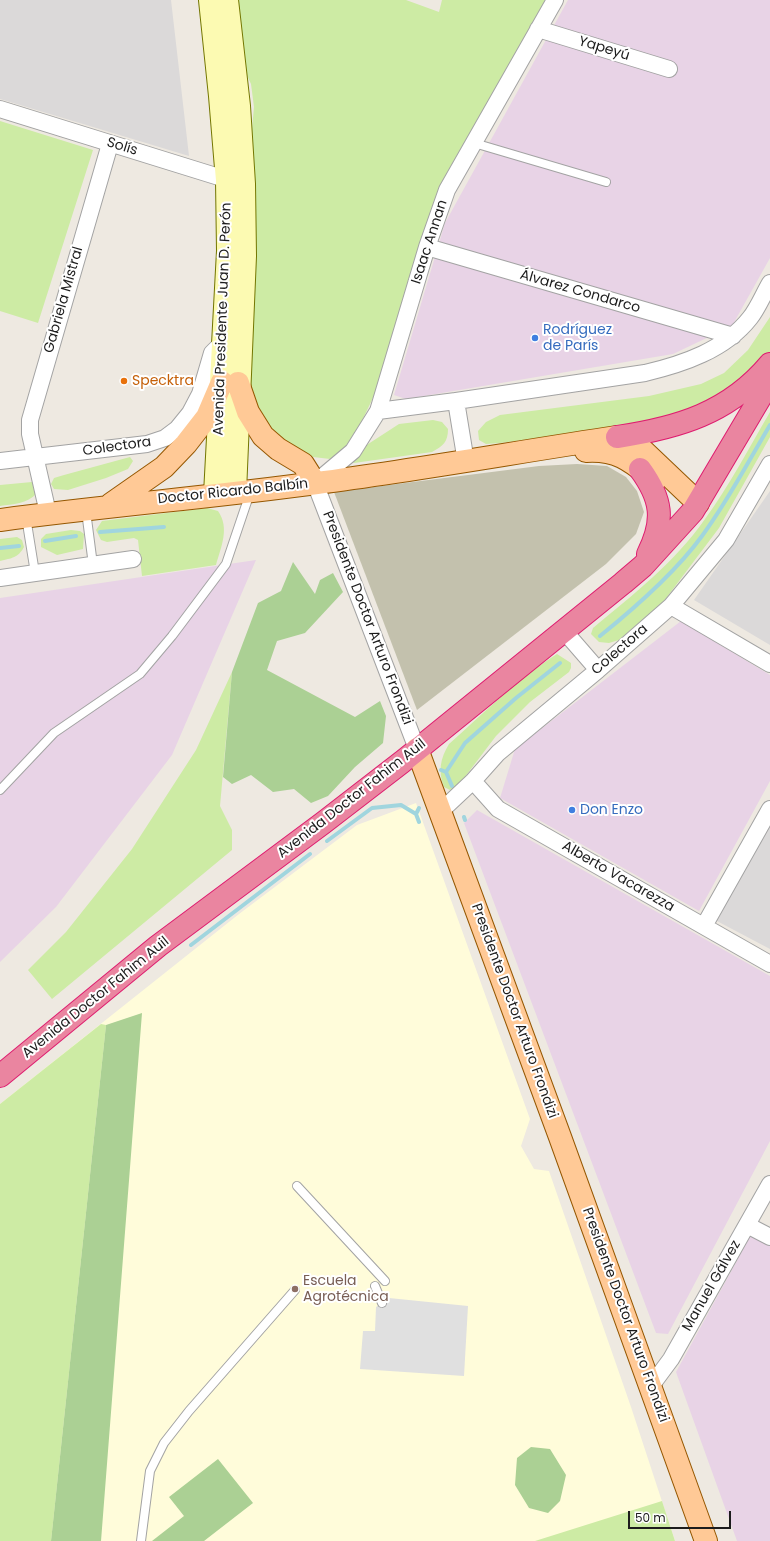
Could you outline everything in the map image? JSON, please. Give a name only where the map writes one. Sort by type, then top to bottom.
[{"type":"highway","points":[[617,437],[670,428],[714,410],[754,382],[770,364]]},
{"type":"highway","name":"Avenida Doctor Fahim Auil","points":[[0,1076],[158,946],[316,828],[566,632],[643,566],[695,507],[770,381]]},
{"type":"highway","points":[[640,468],[649,481],[655,495],[659,506],[660,520],[655,540],[643,566]]},
{"type":"main road","name":"Avenida Presidente Juan D. Perón","points":[[210,0],[220,96],[235,182],[245,256],[230,383]]},
{"type":"main road","name":"Avenida Presidente Juan D. Perón","points":[[227,0],[239,106],[235,182],[228,251],[224,341],[230,383],[234,492]]},
{"type":"main road","points":[[108,506],[164,467],[186,444],[207,417],[230,383],[263,436],[278,449],[303,464],[315,483]]},
{"type":"main road","name":"Doctor Ricardo Balbín","points":[[0,520],[86,508],[315,483],[466,462],[617,437],[630,440],[637,445],[695,507]]},
{"type":"main road","name":"Doctor Ricardo Balbín","points":[[466,462],[599,450],[619,454],[695,507]]},
{"type":"main road","name":"Presidente Doctor Arturo Frondizi","points":[[417,749],[651,1386],[706,1541]]},
{"type":"street","name":"Isaac Annan","points":[[315,483],[353,451],[378,411],[427,247],[447,190],[555,0]]},
{"type":"street","name":"Yapeyú","points":[[538,29],[670,69]]},
{"type":"street","name":"Solís","points":[[0,109],[235,182]]},
{"type":"street","name":"Gabriela Mistral","points":[[48,513],[30,434],[30,420],[33,405],[110,144]]},
{"type":"street","name":"Álvarez Condarco","points":[[427,247],[733,336]]},
{"type":"street","points":[[378,411],[645,373],[675,366],[702,354],[733,336],[750,318],[770,283]]},
{"type":"street","name":"Colectora","points":[[0,461],[147,444],[165,438],[177,429],[190,413],[200,394],[212,353],[224,341]]},
{"type":"street","points":[[456,401],[466,462]]},
{"type":"street","name":"Colectora","points":[[441,811],[473,781],[498,753],[598,670],[670,606],[726,540],[770,464]]},
{"type":"street","name":"Presidente Doctor Arturo Frondizi","points":[[315,483],[417,749]]},
{"type":"street","points":[[0,578],[133,559]]},
{"type":"street","points":[[670,606],[770,664]]},
{"type":"street","points":[[566,632],[598,670]]},
{"type":"street","name":"Alberto Vacarezza","points":[[473,781],[498,809],[770,964]]},
{"type":"street","points":[[704,926],[770,809]]},
{"type":"street","name":"Manuel Gálvez","points":[[651,1386],[671,1359],[770,1184]]},
{"type":"street","points":[[747,1225],[770,1237]]},
{"type":"lane","points":[[474,143],[606,182]]},
{"type":"lane","points":[[0,790],[54,733],[140,674],[172,636],[226,564],[234,492]]},
{"type":"lane","points":[[86,508],[93,565]]},
{"type":"lane","points":[[26,516],[35,573]]},
{"type":"lane","points":[[297,1186],[385,1280]]},
{"type":"lane","points":[[375,1286],[382,1303]]},
{"type":"lane","points":[[141,1541],[150,1471],[164,1443],[295,1290]]},
{"type":"shaded area","points":[[0,0],[171,0],[189,156],[0,99]]},
{"type":"shaded area","points":[[568,0],[770,0],[770,258],[732,326],[673,354],[406,399],[394,395],[445,223]]},
{"type":"shaded area","points":[[577,464],[607,466],[626,477],[637,491],[644,512],[636,534],[606,564],[417,710],[334,492],[539,466]]},
{"type":"shaded area","points":[[770,491],[770,645],[694,600]]},
{"type":"shaded area","points":[[256,560],[172,755],[56,907],[0,962],[0,598]]},
{"type":"shaded area","points":[[681,621],[770,675],[770,781],[699,911],[500,798],[515,749]]},
{"type":"shaded area","name":"Escuela Agrotécnica","points":[[416,803],[530,1119],[521,1146],[534,1169],[549,1171],[631,1407],[675,1541],[0,1541],[0,1104],[239,914],[357,825]]},
{"type":"shaded area","points":[[477,810],[770,976],[770,1141],[668,1334],[656,1333],[464,823]]},
{"type":"shaded area","points":[[770,822],[770,949],[715,920]]},
{"type":"shaded area","points":[[751,1235],[770,1245],[770,1541],[737,1541],[676,1372]]},
{"type":"shaded area","points":[[389,1298],[468,1306],[464,1376],[360,1369],[363,1331],[375,1331],[376,1307]]},
{"type":"green space","points":[[236,0],[406,0],[439,12],[442,0],[546,0],[444,178],[381,381],[359,427],[344,453],[330,459],[305,456],[280,442],[261,422],[246,381],[251,139],[254,107],[251,84],[243,67]]},
{"type":"green space","points":[[0,121],[93,150],[38,323],[0,311]]},
{"type":"green space","points":[[770,317],[770,355],[755,371],[690,414],[601,430],[500,443],[486,444],[479,440],[478,431],[486,422],[500,415],[649,396],[701,384],[724,373],[748,350]]},
{"type":"green space","points":[[770,412],[770,437],[719,528],[664,601],[619,640],[609,643],[599,642],[591,634],[593,628],[667,564],[693,535],[739,467]]},
{"type":"green space","points":[[433,420],[442,422],[448,429],[447,437],[444,443],[432,452],[354,463],[350,461],[362,448],[399,424]]},
{"type":"green space","points":[[130,457],[133,461],[128,469],[106,478],[68,490],[54,489],[51,484],[54,478]]},
{"type":"green space","points":[[32,482],[37,493],[33,497],[20,503],[0,506],[0,485]]},
{"type":"green space","points":[[207,508],[218,511],[222,517],[224,531],[216,565],[142,576],[138,540],[134,538],[107,542],[101,540],[96,530],[102,521]]},
{"type":"green space","points":[[71,530],[80,531],[84,534],[83,549],[57,555],[41,547],[41,539],[46,534]]},
{"type":"green space","points":[[17,537],[22,540],[24,547],[22,551],[14,557],[0,561],[0,539]]},
{"type":"green space","points":[[293,562],[315,594],[320,580],[333,573],[343,592],[305,633],[277,641],[267,670],[355,717],[380,701],[386,716],[383,743],[355,767],[328,796],[311,803],[294,789],[273,792],[251,775],[232,784],[223,777],[232,672],[258,603],[281,591]]},
{"type":"green space","points":[[557,654],[571,663],[569,672],[530,702],[496,736],[458,786],[450,790],[444,787],[441,776],[441,765],[449,744],[515,685]]},
{"type":"green space","points":[[232,672],[220,806],[232,830],[232,850],[52,999],[28,970],[66,932],[132,849],[196,750]]},
{"type":"green space","points":[[142,1013],[101,1541],[51,1541],[106,1025]]},
{"type":"green space","points":[[101,1024],[106,1025],[51,1541],[0,1541],[0,1104]]},
{"type":"green space","points":[[531,1447],[550,1449],[566,1475],[560,1501],[548,1513],[529,1508],[515,1485],[517,1458]]},
{"type":"green space","points":[[218,1459],[253,1503],[204,1541],[152,1541],[184,1516],[169,1497]]},
{"type":"green space","points":[[662,1501],[675,1541],[535,1541]]},
{"type":"waterway","points":[[600,636],[654,589],[691,550],[702,536],[738,481],[770,425]]},
{"type":"waterway","points":[[100,532],[164,527]]},
{"type":"waterway","points":[[45,541],[76,536]]},
{"type":"waterway","points":[[0,548],[19,546]]},
{"type":"waterway","points":[[441,770],[446,772],[465,743],[516,698],[560,663]]},
{"type":"waterway","points":[[446,772],[452,786]]},
{"type":"waterway","points":[[327,841],[372,808],[401,805],[416,814]]},
{"type":"waterway","points":[[419,808],[416,814],[419,822]]},
{"type":"waterway","points":[[191,945],[310,854]]},
{"type":"place","name":"Rodríguez de París","points":[[535,338]]},
{"type":"place","name":"Specktra","points":[[124,381]]},
{"type":"place","name":"Don Enzo","points":[[572,810]]},
{"type":"place","name":"Escuela Agrotécnica","points":[[295,1289]]}]
